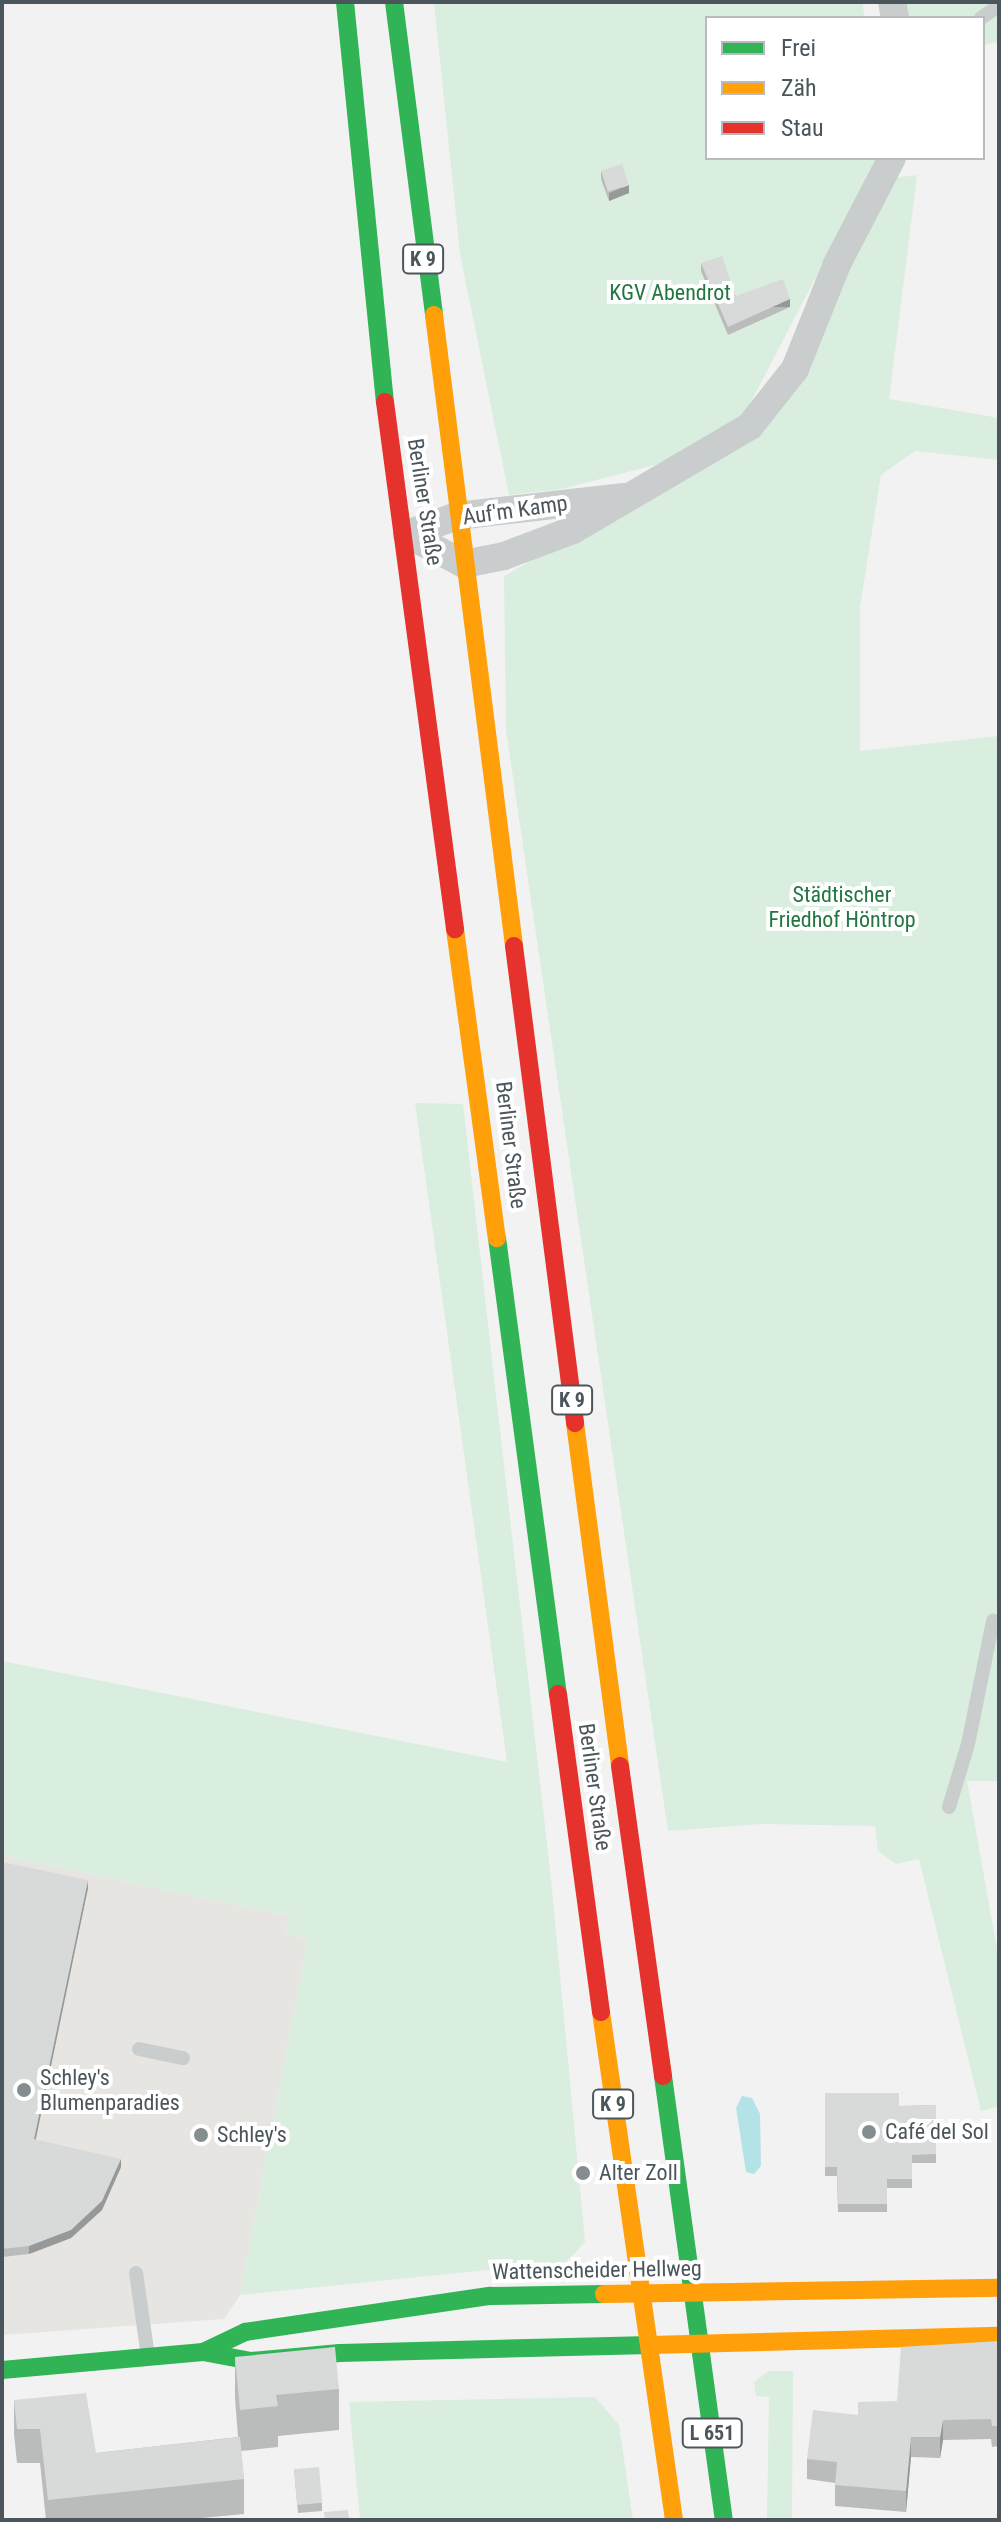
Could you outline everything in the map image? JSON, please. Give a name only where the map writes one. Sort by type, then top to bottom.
[{"type":"main road","name":"Berliner Straße","points":[[345,2],[383,383],[407,534],[640,2293]]},
{"type":"main road","name":"Berliner Straße","points":[[394,2],[457,516],[692,2292]]},
{"type":"main road","name":"Wattenscheider Hellweg","points":[[203,2352],[245,2332],[430,2303],[640,2293],[999,2288]]},
{"type":"main road","name":"L 651","points":[[692,2292],[724,2520]]},
{"type":"main road","name":"L 651","points":[[640,2293],[674,2520]]},
{"type":"main road","name":"Wattenscheider Hellweg","points":[[2,2370],[203,2352],[251,2361],[340,2353],[999,2336]]},
{"type":"street","name":"Auf'm Kamp","points":[[407,534],[464,564],[504,556],[573,530],[750,426],[795,369],[837,264],[891,160]]},
{"type":"street","name":"Auf'm Kamp","points":[[407,534],[457,516],[632,496]]},
{"type":"lane","points":[[949,1807],[968,1744],[993,1621]]},
{"type":"lane","points":[[139,2049],[183,2058]]},
{"type":"lane","points":[[136,2273],[148,2357]]},
{"type":"shaded area","points":[[2,1855],[289,1916],[286,1934],[308,1939],[240,2295],[224,2319],[2,2335]]},
{"type":"green space","name":"KGV Abendrot","points":[[434,2],[862,2],[865,16],[705,16],[705,160],[877,160],[741,421],[659,464],[561,489],[509,495],[460,254]]},
{"type":"green space","points":[[894,2],[999,2],[999,42],[985,45],[985,16],[897,16]]},
{"type":"green space","name":"Städtischer Friedhof Höntrop","points":[[917,175],[889,399],[999,418],[999,460],[915,451],[881,475],[860,607],[860,751],[999,736],[999,1781],[967,1781],[999,1960],[999,2106],[981,2111],[919,1859],[896,1864],[878,1851],[875,1826],[762,1824],[668,1831],[506,730],[504,576],[759,433],[887,179]]},
{"type":"green space","points":[[415,1103],[463,1104],[551,1879],[585,2242],[566,2262],[240,2295],[308,1939],[286,1934],[289,1916],[2,1855],[2,1661],[507,1762]]},
{"type":"green space","points":[[769,2371],[793,2371],[792,2520],[767,2520],[769,2397],[756,2396],[754,2382]]},
{"type":"green space","points":[[595,2397],[619,2425],[633,2520],[360,2520],[349,2402]]},
{"type":"water","points":[[742,2096],[752,2098],[760,2114],[761,2166],[754,2174],[746,2172],[736,2108]]},
{"type":"building","points":[[622,164],[629,185],[608,192],[601,171]]},
{"type":"building","points":[[722,256],[736,296],[783,279],[790,299],[728,327],[701,263]]},
{"type":"building","name":"Schley's Blumenparadies","points":[[2,1862],[88,1880],[34,2139],[121,2159],[102,2201],[71,2230],[29,2246],[2,2249]]},
{"type":"building","points":[[825,2093],[899,2093],[899,2106],[936,2105],[936,2154],[912,2155],[912,2179],[887,2179],[887,2204],[838,2204],[837,2167],[825,2167]]},
{"type":"building","points":[[999,2341],[999,2426],[992,2426],[991,2419],[943,2420],[940,2437],[911,2437],[906,2491],[835,2485],[837,2462],[807,2459],[813,2410],[858,2415],[858,2402],[897,2401],[901,2347]]},
{"type":"building","points":[[335,2347],[339,2389],[276,2395],[278,2406],[240,2410],[235,2357]]},
{"type":"building","points":[[86,2393],[96,2453],[240,2437],[244,2479],[48,2500],[40,2429],[17,2429],[14,2400]]},
{"type":"building","points":[[319,2467],[322,2503],[297,2505],[294,2469]]},
{"type":"building","points":[[348,2510],[349,2520],[325,2520],[324,2512]]},
{"type":"traffic: fast","points":[[345,2],[385,402]]},
{"type":"traffic: fast","points":[[394,2],[434,315]]},
{"type":"traffic: fast","points":[[497,1238],[558,1694]]},
{"type":"traffic: fast","points":[[663,2076],[724,2520]]},
{"type":"traffic: fast","points":[[203,2352],[245,2332],[490,2296],[604,2294]]},
{"type":"traffic: fast","points":[[2,2370],[203,2352],[251,2361],[340,2353],[650,2345]]},
{"type":"traffic: slow","points":[[434,315],[514,946]]},
{"type":"traffic: slow","points":[[455,929],[497,1238]]},
{"type":"traffic: slow","points":[[575,1423],[620,1766]]},
{"type":"traffic: slow","points":[[601,2012],[674,2520]]},
{"type":"traffic: slow","points":[[604,2294],[999,2288]]},
{"type":"traffic: slow","points":[[650,2345],[999,2336]]},
{"type":"traffic: jam","points":[[385,402],[455,929]]},
{"type":"traffic: jam","points":[[514,946],[575,1423]]},
{"type":"traffic: jam","points":[[558,1694],[601,2012]]},
{"type":"traffic: jam","points":[[620,1766],[663,2076]]},
{"type":"place","name":"Schley's Blumenparadies","points":[[24,2090]]},
{"type":"place","name":"Café del Sol","points":[[869,2132]]},
{"type":"place","name":"Schley's","points":[[201,2135]]},
{"type":"place","name":"Alter Zoll","points":[[583,2173]]}]
